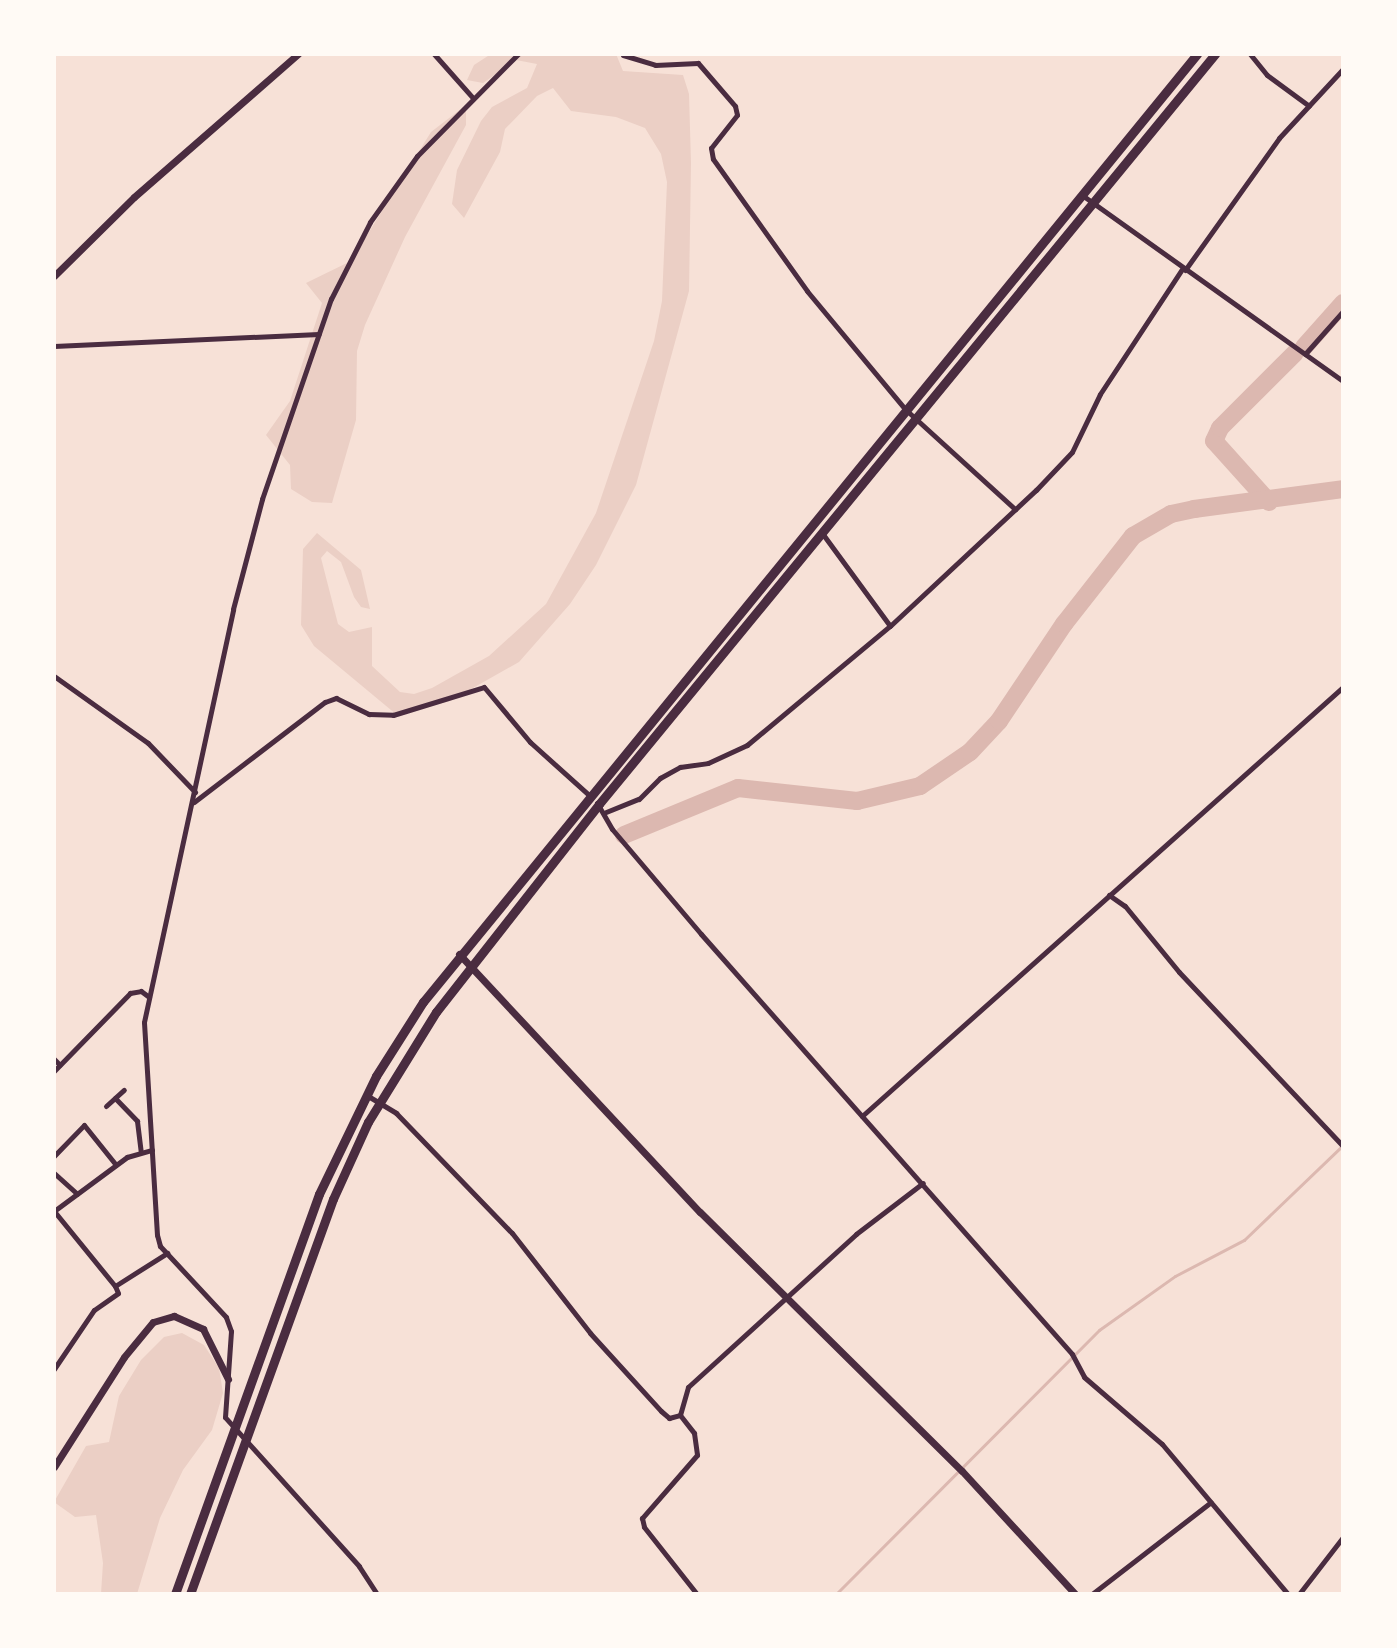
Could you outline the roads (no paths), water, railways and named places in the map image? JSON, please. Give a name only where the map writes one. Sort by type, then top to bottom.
[{"type":"highway","points":[[175,1594],[319,1194],[366,1096],[423,1002],[588,795],[1197,54]]},
{"type":"highway","points":[[190,1594],[304,1272],[379,1103],[469,964],[602,808],[914,417],[1215,54]]},
{"type":"street","points":[[54,276],[134,197],[298,54]]},
{"type":"street","points":[[434,54],[472,97]]},
{"type":"street","points":[[377,1594],[359,1566],[243,1441],[224,1412],[232,1350],[226,1317],[167,1253],[157,1235],[144,1022],[240,581],[319,334],[370,222],[417,156],[472,97],[518,54]]},
{"type":"street","points":[[623,54],[655,65],[698,63],[735,106],[735,124],[711,148],[713,159],[807,291],[905,409],[1015,509]]},
{"type":"street","points":[[1250,54],[1267,75],[1309,106]]},
{"type":"street","points":[[602,808],[639,799],[680,767],[708,763],[747,745],[890,626],[1015,509],[1072,452],[1100,394],[1239,189],[1343,69]]},
{"type":"street","points":[[1082,194],[1343,381]]},
{"type":"street","points":[[1305,354],[1343,311]]},
{"type":"street","points":[[54,346],[319,334]]},
{"type":"street","points":[[821,532],[890,626]]},
{"type":"street","points":[[54,676],[148,743],[195,793]]},
{"type":"street","points":[[193,802],[325,702],[336,698],[369,714],[393,715],[484,687],[530,742],[602,808],[612,829],[1074,1356],[1084,1377],[1162,1444],[1288,1594]]},
{"type":"street","points":[[862,1116],[1343,687]]},
{"type":"street","points":[[1109,895],[1125,906],[1173,966],[1342,1145]]},
{"type":"street","points":[[459,954],[700,1212],[959,1468],[1075,1594]]},
{"type":"street","points":[[54,1071],[130,993],[141,991],[149,998]]},
{"type":"street","points":[[54,1059],[60,1065]]},
{"type":"street","points":[[106,1106],[124,1090]]},
{"type":"street","points":[[366,1096],[396,1113],[512,1233],[590,1333],[661,1411],[669,1418],[680,1415]]},
{"type":"street","points":[[115,1098],[137,1121],[141,1152]]},
{"type":"street","points":[[54,1156],[84,1125],[116,1165]]},
{"type":"street","points":[[54,1369],[94,1310],[118,1293],[54,1211],[116,1165],[152,1150]]},
{"type":"street","points":[[54,1173],[77,1194]]},
{"type":"street","points":[[680,1415],[688,1387],[787,1297],[923,1183]]},
{"type":"street","points":[[115,1286],[167,1253]]},
{"type":"street","points":[[54,1467],[124,1357],[153,1322],[174,1316],[193,1322],[210,1339],[228,1379]]},
{"type":"street","points":[[680,1415],[694,1433],[697,1455],[642,1518],[644,1527],[697,1594]]},
{"type":"street","points":[[1092,1594],[1211,1502]]},
{"type":"street","points":[[1299,1594],[1343,1537]]},
{"type":"waterway","points":[[1304,347],[1343,303]]},
{"type":"waterway","points":[[1269,502],[1214,441],[1220,428],[1295,353]]},
{"type":"waterway","points":[[624,835],[738,788],[857,801],[920,786],[970,752],[999,721],[1064,624],[1133,536],[1171,514],[1343,489]]},
{"type":"waterway","points":[[836,1594],[1099,1330],[1175,1276],[1244,1240],[1343,1145]]}]
